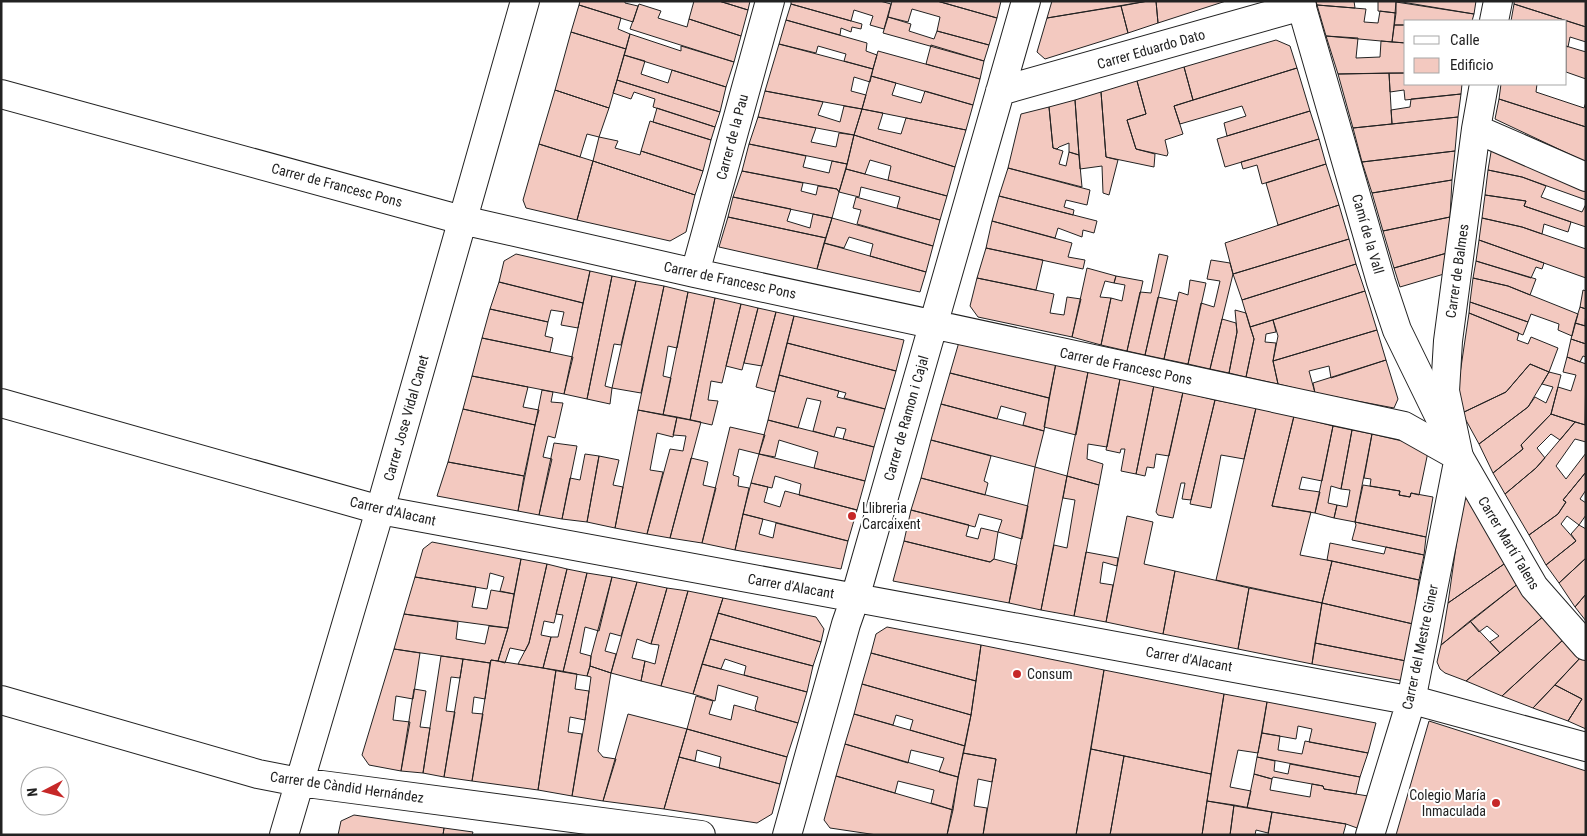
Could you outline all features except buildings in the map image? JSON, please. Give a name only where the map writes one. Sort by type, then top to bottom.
[{"type":"street","name":"Carrer Jose Vidal Canet","points":[[284,835],[380,510],[525,1]]},
{"type":"street","name":"Carrer de la Pau","points":[[695,273],[770,1]]},
{"type":"street","name":"Carrer de Ramon i Cajal","points":[[788,835],[846,624],[1026,1]]},
{"type":"street","points":[[1494,20],[1498,1]]},
{"type":"street","name":"Carrer Eduardo Dato","points":[[1000,91],[1301,4]]},
{"type":"street","name":"Camí de la Vall","points":[[1301,4],[1381,282],[1397,330],[1459,457]]},
{"type":"street","name":"Carrer de Balmes","points":[[1459,457],[1446,391],[1448,341],[1476,129],[1484,85]]},
{"type":"street","name":"Carrer de Francesc Pons","points":[[1,94],[462,220],[695,273],[1404,426],[1459,457]]},
{"type":"street","points":[[1476,129],[1586,177]]},
{"type":"street","name":"Carrer d'Alacant","points":[[1,403],[380,510],[1411,700],[1586,747]]},
{"type":"street","name":"Carrer Martí Talens","points":[[1459,457],[1534,587],[1586,646]]},
{"type":"street","name":"Carrer del Mestre Giner","points":[[1370,835],[1411,700],[1459,457]]},
{"type":"street","name":"Carrer de Càndid Hernández","points":[[1,700],[258,774],[299,782],[701,835]]},
{"type":"place","name":"Llibreria Carcaixent","points":[[852,516]]},
{"type":"place","name":"Consum","points":[[1017,674]]},
{"type":"place","name":"Colegio María Inmaculada","points":[[1496,803]]}]
